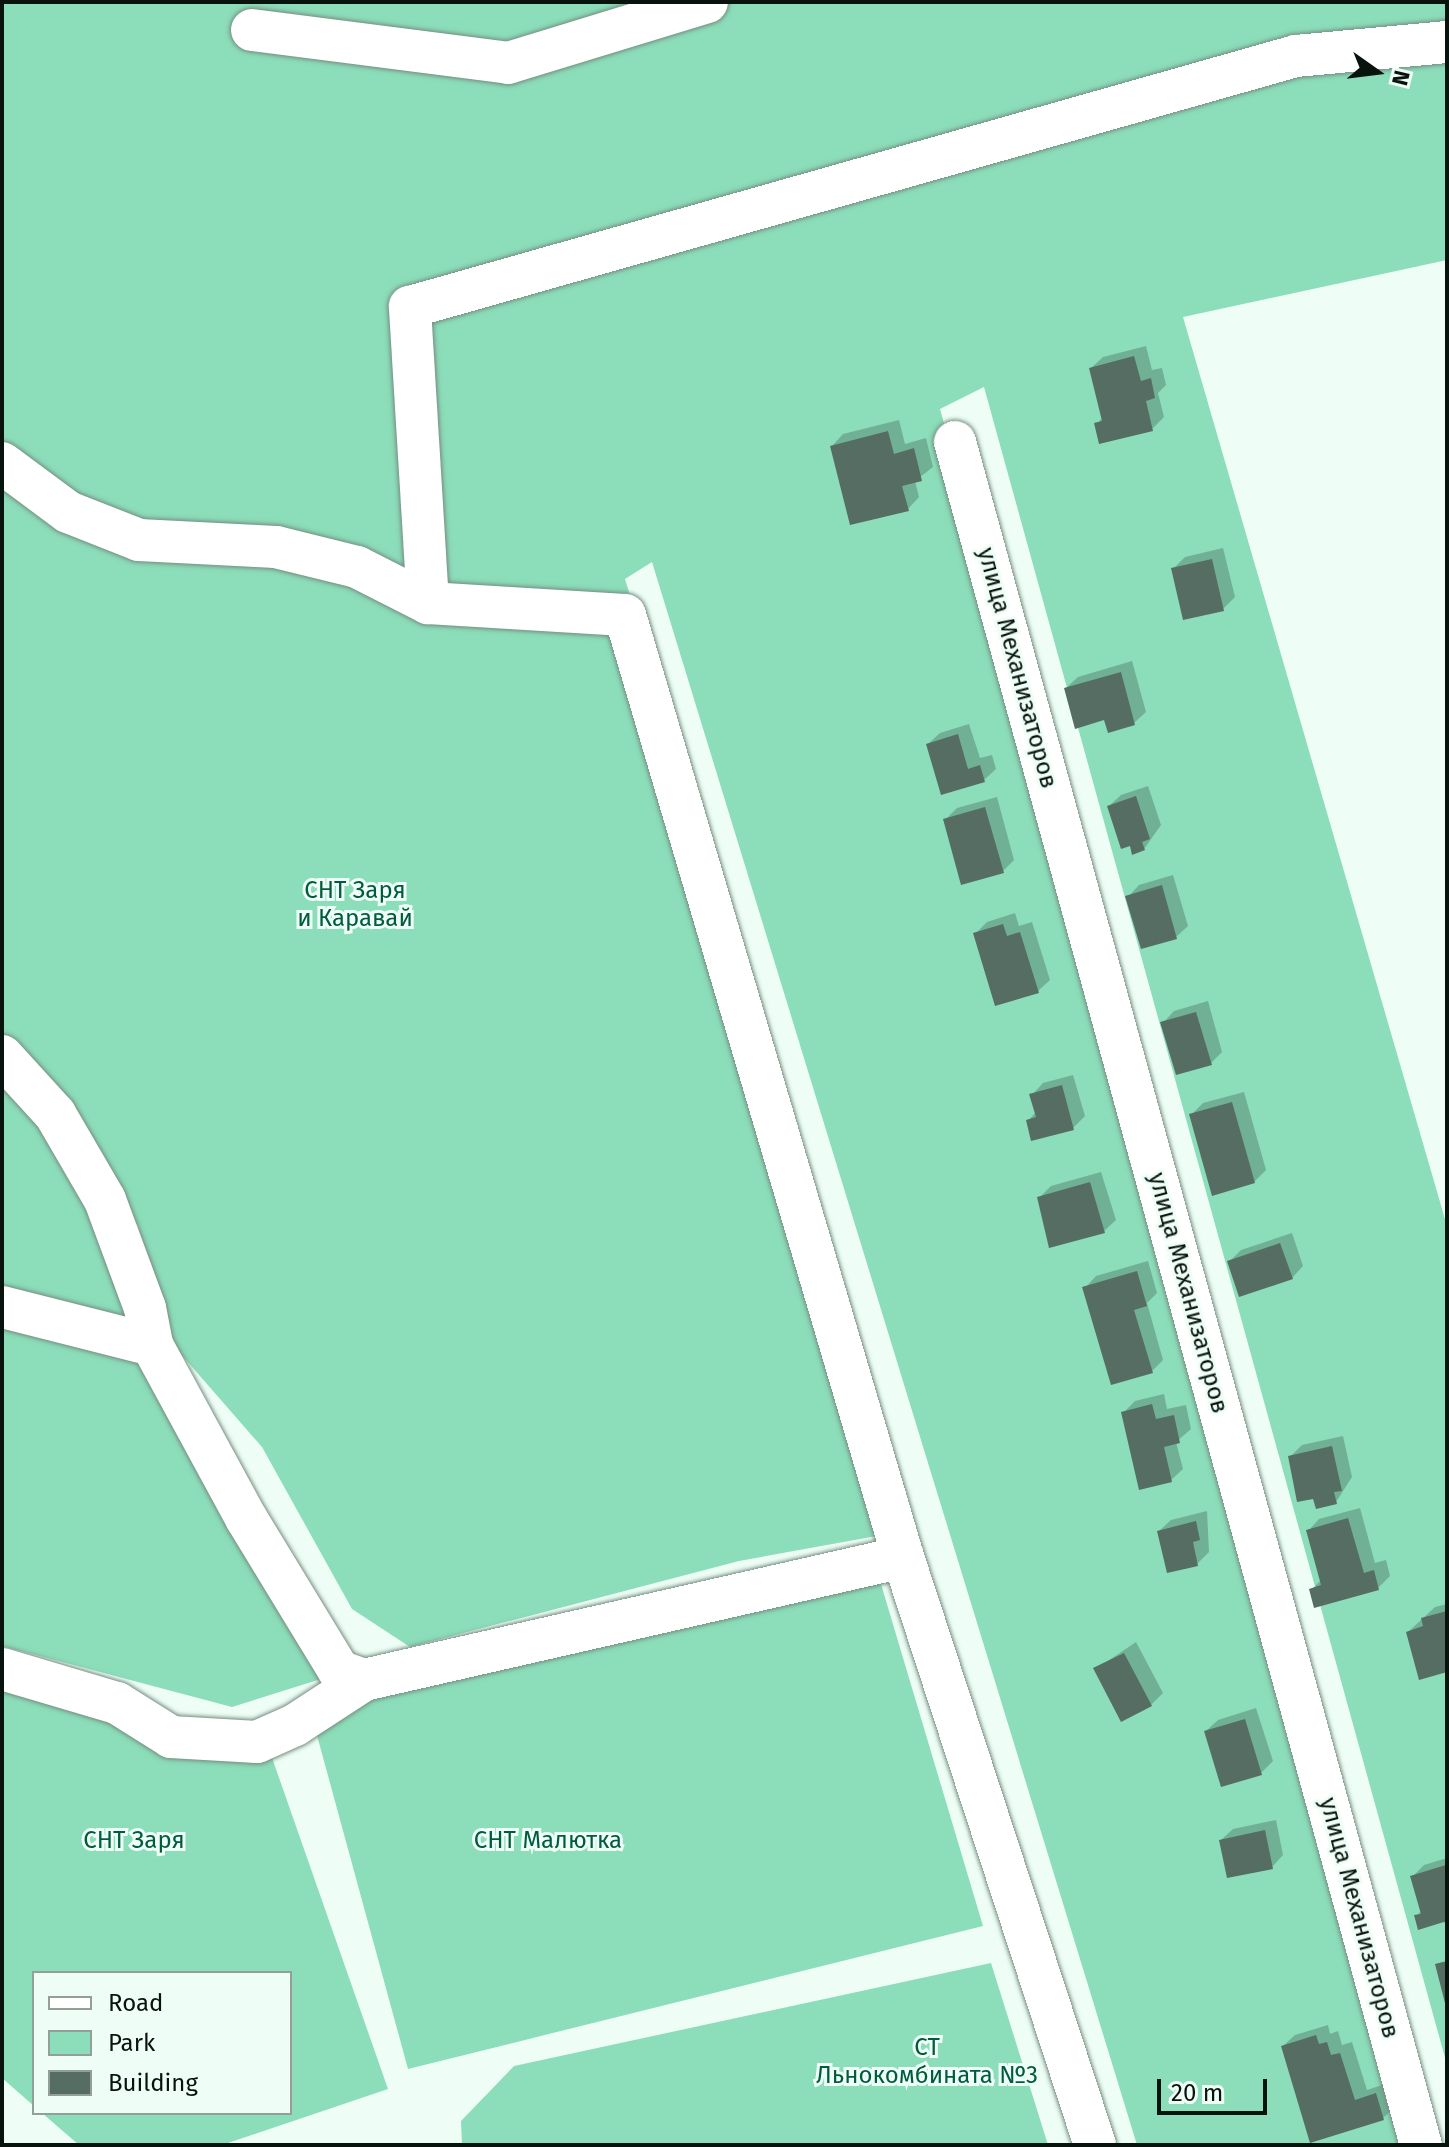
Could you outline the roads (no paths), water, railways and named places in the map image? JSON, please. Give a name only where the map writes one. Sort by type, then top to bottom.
[{"type":"street","points":[[252,30],[508,63],[707,2]]},
{"type":"street","points":[[428,603],[410,307],[1296,56],[1447,42]]},
{"type":"street","name":"улица Механизаторов","points":[[955,442],[1421,2145]]},
{"type":"street","points":[[2,463],[68,512],[139,540],[276,547],[357,567],[428,603],[625,615],[903,1557],[1095,2145]]},
{"type":"street","points":[[2,1056],[55,1114],[105,1200],[145,1308],[152,1345],[246,1518],[339,1671],[364,1680]]},
{"type":"street","points":[[2,1307],[152,1345]]},
{"type":"street","points":[[2,1669],[117,1703],[171,1737],[257,1742],[295,1725],[364,1680],[903,1557]]},
{"type":"park label","name":"СНТ Заря и Каравай","points":[[355,905]]},
{"type":"park label","name":"СНТ Заря","points":[[134,1841]]},
{"type":"park label","name":"СНТ Малютка","points":[[548,1841]]},
{"type":"park label","name":"СТ Льнокомбината №3","points":[[927,2062]]}]
